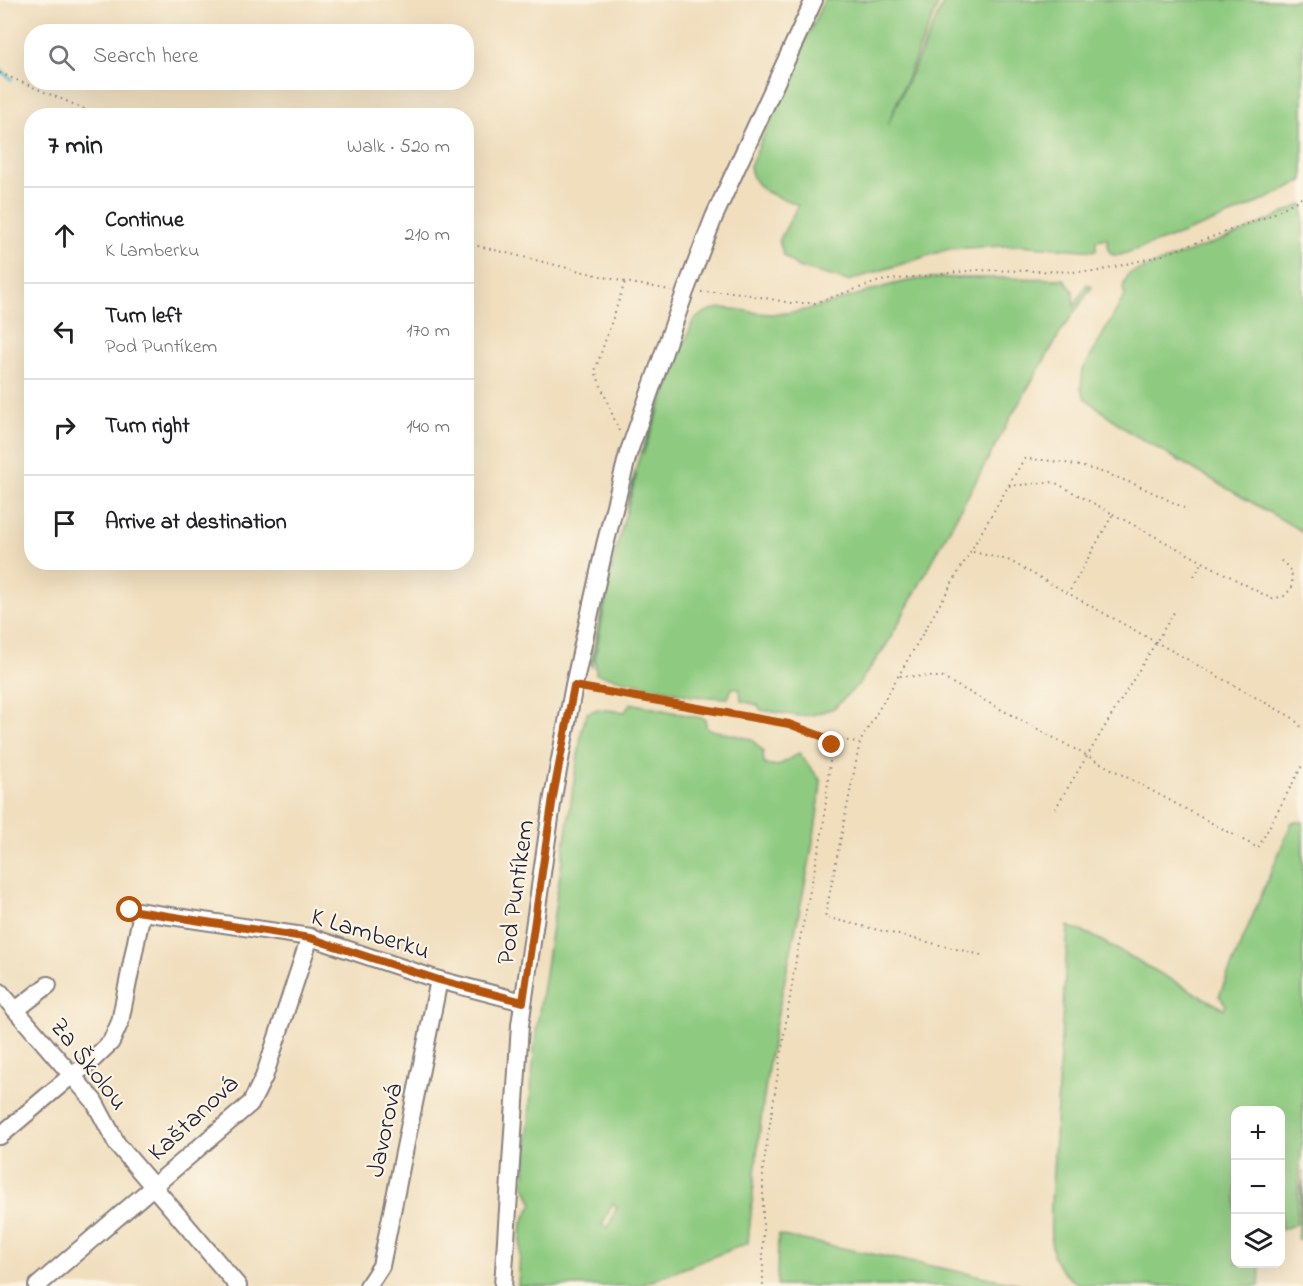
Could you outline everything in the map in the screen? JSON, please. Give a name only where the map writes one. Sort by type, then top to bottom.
[{"type":"street","name":"Pod Puntíkem","points":[[502,1286],[523,1002],[553,797],[574,686],[628,454],[684,292],[714,217],[814,0]]},
{"type":"street","name":"K Lamberku","points":[[72,1075],[87,1066],[111,1042],[120,1022],[136,911],[310,938],[439,980],[523,1002]]},
{"type":"street","name":"Kaštanová","points":[[37,1286],[240,1114],[257,1093],[310,938]]},
{"type":"street","name":"Javorová","points":[[368,1286],[381,1266],[439,980]]},
{"type":"street","name":"Za Školou","points":[[16,1010],[48,985]]},
{"type":"street","name":"Za Školou","points":[[0,992],[94,1101],[117,1144],[238,1286]]},
{"type":"street","points":[[0,1136],[72,1075]]},
{"type":"path","points":[[0,73],[24,83]]},
{"type":"path","points":[[40,90],[82,108]]},
{"type":"path","points":[[474,245],[625,282],[684,292],[735,292],[791,303],[815,303],[880,280],[976,270],[1094,272],[1163,255],[1271,215],[1303,198]]},
{"type":"path","points":[[625,282],[595,371],[628,454]]},
{"type":"path","points":[[981,955],[825,917],[860,742],[1024,459],[1054,460],[1134,482],[1184,508]]},
{"type":"path","points":[[1009,486],[1054,482],[1272,599],[1284,596],[1292,588],[1293,574],[1288,565],[1278,559]]},
{"type":"path","points":[[1068,594],[1113,514]]},
{"type":"path","points":[[972,552],[1008,560],[1293,718],[1303,729]]},
{"type":"path","points":[[1194,576],[1202,563]]},
{"type":"path","points":[[1055,809],[1176,609]]},
{"type":"path","points":[[900,676],[941,677],[1258,848],[1303,764]]},
{"type":"path","points":[[574,686],[789,724],[829,739],[860,742]]},
{"type":"path","points":[[763,1286],[763,1168],[797,952],[823,829],[832,756],[832,742],[829,739]]},
{"type":"green space","points":[[824,0],[940,0],[887,126],[945,0],[1303,0],[1303,180],[1237,212],[1120,255],[1113,255],[1108,250],[1107,238],[1096,240],[1096,251],[1019,245],[949,249],[848,281],[798,267],[784,256],[779,241],[798,205],[761,188],[752,175],[750,166]]},
{"type":"green space","points":[[1303,204],[1303,532],[1131,433],[1085,398],[1081,389],[1083,370],[1125,295],[1123,287],[1128,274],[1244,232]]},
{"type":"green space","points":[[919,279],[1064,279],[1073,291],[1074,306],[1087,284],[1092,287],[1062,330],[1013,413],[887,644],[858,685],[834,708],[800,716],[761,710],[758,705],[741,701],[740,689],[732,688],[728,698],[692,696],[596,674],[595,657],[616,549],[637,474],[625,508],[638,461],[667,379],[672,367],[643,454],[693,321],[703,314],[723,308],[764,314],[811,309],[875,289]]},
{"type":"green space","points":[[611,565],[592,667],[590,663]]},
{"type":"green space","points":[[630,703],[705,719],[707,729],[751,739],[763,751],[764,764],[778,766],[799,753],[821,781],[814,838],[769,1064],[748,1243],[639,1286],[518,1286],[522,1222],[533,1204],[524,1184],[535,1039],[582,729],[587,713],[598,709],[625,712]],"holes":[[[613,1203],[617,1207],[608,1228],[602,1225]]]},
{"type":"green space","points":[[1292,822],[1303,822],[1303,1128],[1296,1224],[1285,1228],[1285,1106],[1231,1106],[1231,1268],[1260,1268],[1259,1286],[1084,1286],[1062,1271],[1056,1262],[1051,1242],[1051,1204],[1068,926],[1091,935],[1224,1009],[1226,1005],[1219,996]]},
{"type":"green space","points":[[1303,1171],[1303,1241],[1297,1239]]},
{"type":"green space","points":[[778,1235],[1030,1286],[777,1286]]},
{"type":"waterway","points":[[0,70],[11,79]]},
{"type":"route","points":[[130,910],[310,938],[348,948],[439,980],[523,1002],[553,797],[574,686],[789,724],[829,739],[832,745]]}]
